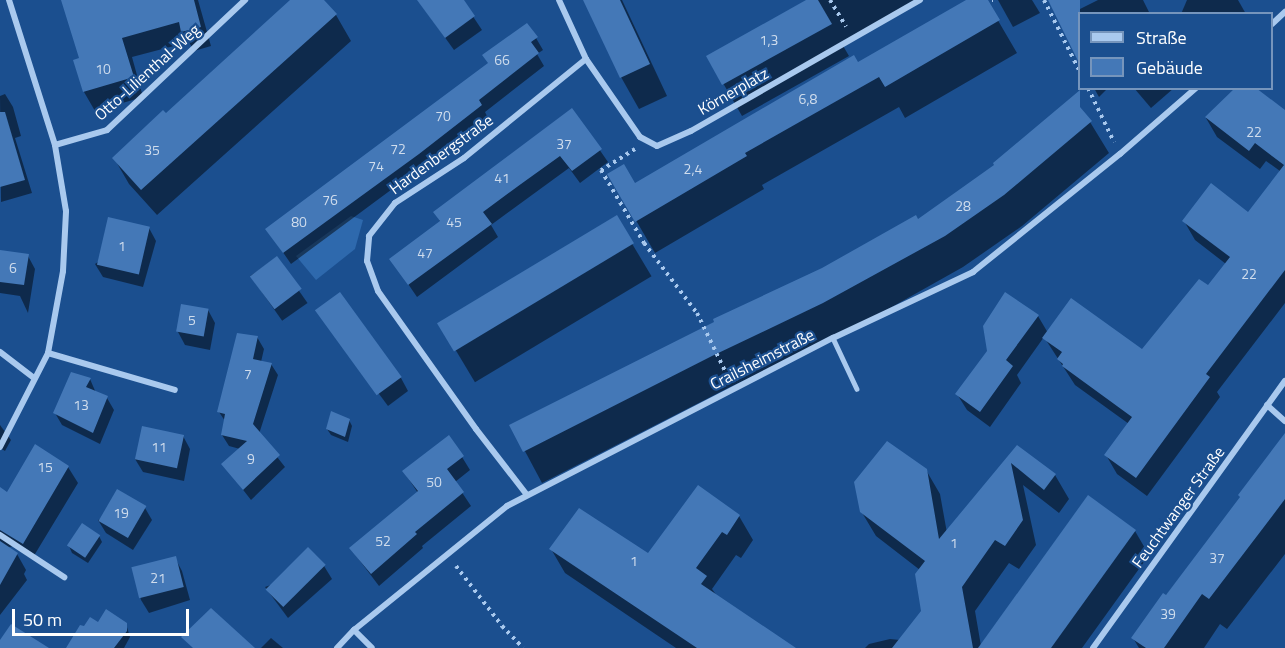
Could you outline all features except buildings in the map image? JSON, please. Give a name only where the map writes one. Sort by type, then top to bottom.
[{"type":"street","name":"Otto-Lilienthal-Weg","points":[[55,145],[107,130],[245,0]]},
{"type":"street","points":[[559,0],[586,59],[640,137],[648,141]]},
{"type":"street","name":"Körnerplatz","points":[[648,141],[657,146],[691,131],[920,0]]},
{"type":"street","points":[[0,5],[9,1],[55,145],[66,211],[63,271],[48,353],[0,447]]},
{"type":"street","points":[[1273,23],[1285,12]]},
{"type":"street","name":"Hardenbergstraße","points":[[527,495],[476,429],[378,291],[367,261],[369,236],[395,203],[464,158],[586,59]]},
{"type":"street","name":"Crailsheimstraße","points":[[337,648],[354,630],[507,506],[833,338],[973,272],[1120,154],[1194,90]]},
{"type":"street","points":[[0,352],[34,378]]},
{"type":"street","points":[[48,353],[175,390]]},
{"type":"street","name":"Feuchtwanger Straße","points":[[1093,648],[1285,381]]},
{"type":"street","points":[[1267,405],[1285,421]]},
{"type":"street","points":[[0,535],[64,577]]},
{"type":"street","points":[[354,630],[372,648]]},
{"type":"lane","points":[[833,338],[857,389]]},
{"type":"path","points":[[830,0],[853,38]]},
{"type":"path","points":[[1044,0],[1078,68]]},
{"type":"path","points":[[1089,90],[1120,154]]},
{"type":"path","points":[[648,141],[601,170],[644,243],[697,313],[733,389]]},
{"type":"path","points":[[447,553],[502,626],[523,648]]},
{"type":"shaded area","points":[[351,216],[363,220],[355,249],[316,280],[296,256]]}]
